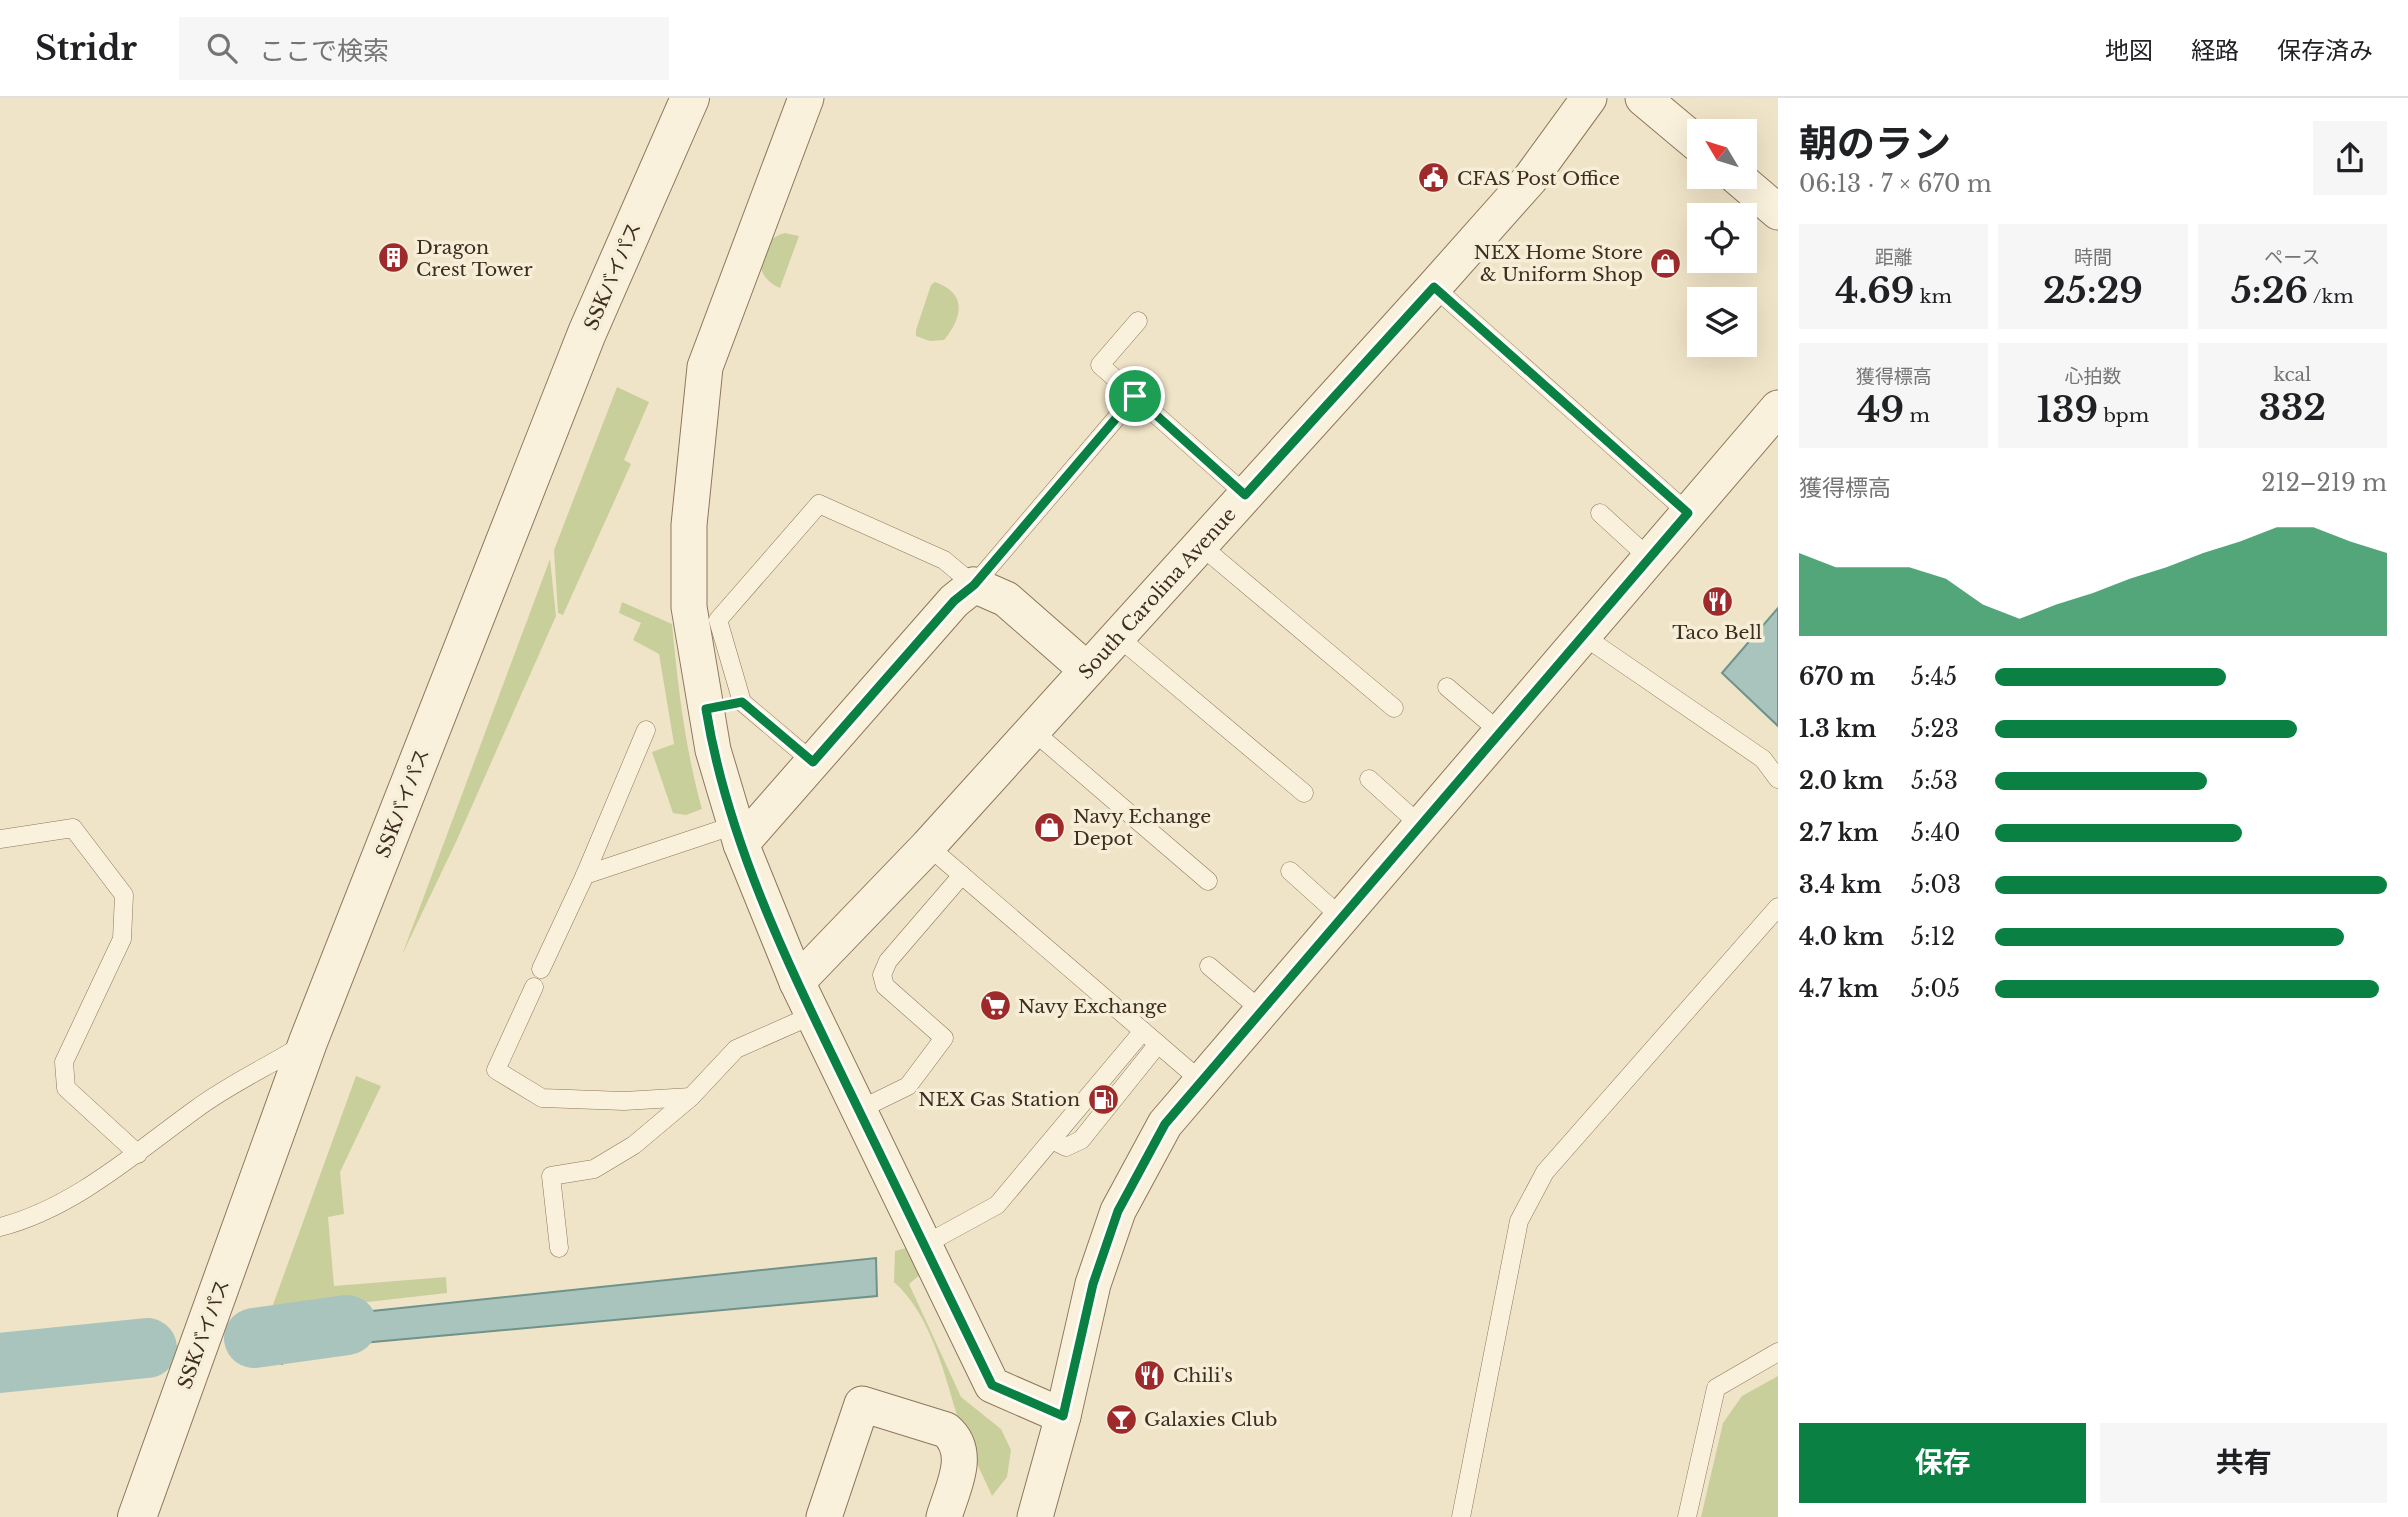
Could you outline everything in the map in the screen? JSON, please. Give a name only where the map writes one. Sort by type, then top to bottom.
[{"type":"street","name":"SSKバイパス","points":[[137,1517],[308,1042],[587,333],[690,98]]},
{"type":"street","points":[[806,98],[705,366],[689,525],[690,607],[713,750],[738,834],[797,982],[992,1385],[1063,1416]]},
{"type":"street","name":"South Carolina Avenue","points":[[797,982],[928,846],[1434,287],[1530,179],[1589,98]]},
{"type":"street","points":[[1643,98],[1687,135]]},
{"type":"street","points":[[1751,189],[1778,212]]},
{"type":"street","points":[[1035,1517],[1063,1416],[1093,1284],[1118,1211],[1165,1124],[1778,408]]},
{"type":"street","points":[[738,834],[813,762],[954,601],[974,585],[1006,599],[1087,670]]},
{"type":"street","points":[[824,1517],[862,1404],[946,1430],[955,1437],[960,1462],[944,1517]]},
{"type":"lane","points":[[1434,287],[1688,513]]},
{"type":"lane","points":[[1138,321],[1100,365],[1245,495]]},
{"type":"lane","points":[[813,762],[742,702],[718,620],[820,504],[944,560],[974,585],[1135,396]]},
{"type":"lane","points":[[1600,513],[1649,558]]},
{"type":"lane","points":[[1200,545],[1394,708]]},
{"type":"lane","points":[[1582,635],[1763,759],[1778,779]]},
{"type":"lane","points":[[1117,636],[1304,793]]},
{"type":"lane","points":[[1447,687],[1500,732]]},
{"type":"lane","points":[[706,709],[742,702]]},
{"type":"lane","points":[[541,969],[646,730]]},
{"type":"lane","points":[[1032,730],[1208,881]]},
{"type":"lane","points":[[1369,779],[1420,825]]},
{"type":"lane","points":[[0,839],[73,828],[124,895],[122,939],[64,1062],[66,1088],[138,1154]]},
{"type":"lane","points":[[584,875],[738,834]]},
{"type":"lane","points":[[928,846],[1201,1081]]},
{"type":"lane","points":[[1290,871],[1341,917]]},
{"type":"lane","points":[[859,1110],[908,1086],[944,1038],[885,986],[882,975],[888,961],[962,875]]},
{"type":"lane","points":[[1461,1517],[1519,1221],[1545,1172],[1778,907]]},
{"type":"lane","points":[[1209,965],[1262,1011]]},
{"type":"lane","points":[[534,987],[496,1070],[542,1098],[624,1101],[691,1097]]},
{"type":"lane","points":[[559,1248],[551,1176],[594,1169],[634,1144],[691,1097],[736,1049],[813,1015]]},
{"type":"lane","points":[[924,1245],[997,1205],[1054,1141],[1143,1031]]},
{"type":"lane","points":[[0,1227],[34,1218],[138,1154],[198,1108],[308,1042]]},
{"type":"lane","points":[[1054,1141],[1066,1147],[1081,1140],[1158,1044]]},
{"type":"lane","points":[[1687,1517],[1716,1388],[1778,1352]]},
{"type":"green space","points":[[785,233],[799,236],[780,288],[764,275],[760,259],[767,243]]},
{"type":"green space","points":[[935,282],[953,292],[959,306],[955,323],[944,340],[930,341],[916,336],[916,330],[931,285]]},
{"type":"green space","points":[[617,387],[649,402],[624,460],[631,464],[563,615],[558,613],[554,550]]},
{"type":"green space","points":[[550,559],[556,616],[456,842],[402,955]]},
{"type":"green space","points":[[622,602],[672,624],[683,717],[702,809],[686,815],[673,813],[652,752],[674,744],[659,654],[633,640],[641,623],[619,613]]},
{"type":"green space","points":[[356,1076],[381,1086],[340,1172],[344,1214],[328,1217],[334,1286],[446,1277],[447,1293],[270,1313]]},
{"type":"green space","points":[[910,1247],[921,1274],[909,1284],[961,1397],[1001,1429],[1011,1450],[1007,1477],[992,1496],[964,1433],[926,1325],[917,1309],[894,1282],[895,1251]]},
{"type":"green space","points":[[1778,1376],[1778,1517],[1701,1517],[1723,1423],[1742,1396]]},
{"type":"water","points":[[1778,608],[1778,726],[1722,673]]},
{"type":"water","points":[[876,1258],[877,1296],[307,1348],[282,1364],[265,1357],[263,1349],[268,1322]]},
{"type":"waterway","points":[[254,1338],[347,1325]]},
{"type":"waterway","points":[[0,1363],[147,1348]]},
{"type":"place","name":"CFAS Post Office","points":[[1434,178]]},
{"type":"place","name":"Dragon Crest Tower","points":[[393,258]]},
{"type":"place","name":"NEX Home Store & Uniform Shop","points":[[1666,263]]},
{"type":"place","name":"Taco Bell","points":[[1717,601]]},
{"type":"place","name":"Navy Echange Depot","points":[[1050,827]]},
{"type":"place","name":"Navy Exchange","points":[[995,1006]]},
{"type":"place","name":"NEX Gas Station","points":[[1103,1099]]},
{"type":"place","name":"Chili's","points":[[1150,1375]]},
{"type":"place","name":"Galaxies Club","points":[[1121,1419]]},
{"type":"route","points":[[1434,287],[1688,513],[1165,1124],[1118,1211],[1093,1284],[1063,1416],[992,1385],[797,982],[741,844],[713,750],[706,709],[742,702],[813,762],[954,601],[974,585],[1135,396],[1245,495],[1434,287]]}]
